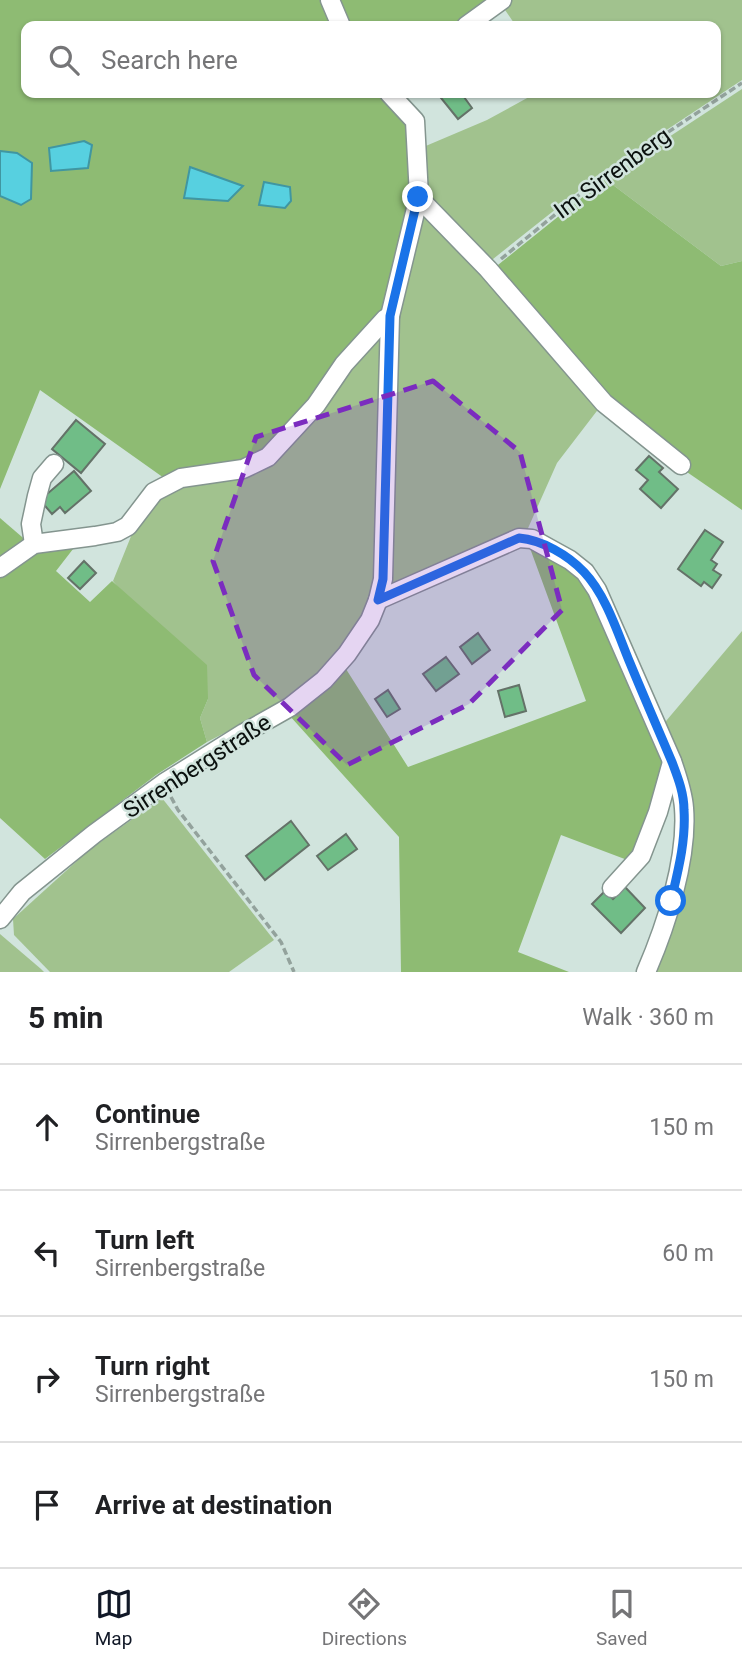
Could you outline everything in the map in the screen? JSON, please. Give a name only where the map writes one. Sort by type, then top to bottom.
[{"type":"street","points":[[330,0],[339,21]]},
{"type":"street","points":[[473,21],[502,0]]},
{"type":"street","name":"Sirrenbergstraße","points":[[0,919],[22,892],[94,834],[164,783],[290,707],[324,680],[347,654],[370,620],[383,579],[390,316],[418,197],[415,121],[394,98]]},
{"type":"street","points":[[418,197],[488,270],[604,403],[681,465]]},
{"type":"street","points":[[0,568],[34,544],[95,536],[128,526],[154,492],[181,478],[243,469],[268,457],[316,405],[344,364],[390,316]]},
{"type":"street","points":[[34,544],[31,524],[37,496],[42,478],[54,464]]},
{"type":"street","points":[[378,600],[519,538],[532,539],[570,560],[584,572],[597,590],[672,762],[681,786],[684,808],[683,843],[667,916],[646,972]]},
{"type":"street","points":[[612,888],[641,856],[658,812],[672,762]]},
{"type":"path","name":"Im Sirrenberg","points":[[721,97],[742,83]]},
{"type":"path","name":"Im Sirrenberg","points":[[488,270],[602,176],[719,98]]},
{"type":"path","points":[[164,783],[177,810],[281,942],[295,972]]},
{"type":"highlighted area","points":[[433,381],[520,452],[562,610],[469,704],[347,765],[254,675],[213,561],[256,437]]},
{"type":"green space","points":[[0,0],[327,0],[334,21],[21,21],[21,98],[388,98],[414,125],[415,192],[383,316],[265,455],[164,478],[40,390],[0,489]]},
{"type":"green space","points":[[335,0],[497,0],[469,21],[343,21]]},
{"type":"green space","points":[[505,0],[742,0],[742,80],[721,94],[721,21],[513,21],[501,4]]},
{"type":"green space","points":[[742,89],[742,261],[721,266],[605,179]]},
{"type":"green space","points":[[527,98],[715,98],[600,174],[488,263],[422,196],[421,148],[487,120]]},
{"type":"green space","points":[[605,179],[721,266],[742,261],[742,510],[684,470],[605,402],[493,269]]},
{"type":"green space","points":[[420,205],[603,403],[557,463],[525,535],[385,593],[395,316]]},
{"type":"green space","points":[[385,322],[377,586],[365,618],[334,659],[279,705],[207,742],[200,718],[208,699],[113,581],[138,519],[161,490]]},
{"type":"green space","points":[[0,518],[29,543],[0,566]]},
{"type":"green space","points":[[80,540],[56,571],[90,602],[112,581],[207,665],[208,699],[200,718],[207,742],[156,775],[45,859],[0,818],[0,572],[37,547]]},
{"type":"green space","points":[[527,540],[581,574],[669,762],[630,861],[561,835],[518,952],[569,972],[401,972],[399,837],[289,715],[319,695],[346,669],[408,767],[586,701]]},
{"type":"green space","points":[[742,631],[742,972],[648,972],[686,845],[661,727]]},
{"type":"green space","points":[[162,798],[274,940],[229,972],[50,972],[14,935],[13,919],[89,850]]},
{"type":"green space","points":[[0,934],[41,969],[44,972],[0,972]]},
{"type":"water","points":[[84,141],[92,145],[88,168],[51,171],[49,148]]},
{"type":"water","points":[[0,151],[17,153],[32,163],[31,199],[21,205],[0,196]]},
{"type":"water","points":[[190,167],[243,186],[228,201],[184,198]]},
{"type":"water","points":[[264,182],[290,187],[291,201],[285,208],[259,205]]},
{"type":"building","points":[[441,98],[465,98],[472,108],[458,119]]},
{"type":"building","points":[[76,420],[105,444],[81,473],[52,449]]},
{"type":"building","points":[[649,456],[663,468],[659,472],[678,489],[661,508],[640,489],[648,480],[636,470]]},
{"type":"building","points":[[74,471],[91,491],[65,513],[60,507],[52,514],[40,500]]},
{"type":"building","points":[[705,530],[723,542],[711,560],[717,564],[713,570],[721,575],[712,588],[704,582],[701,586],[678,569]]},
{"type":"building","points":[[84,561],[96,573],[80,589],[68,578]]},
{"type":"building","points":[[478,633],[490,650],[472,664],[460,647]]},
{"type":"building","points":[[446,657],[459,674],[436,691],[423,674]]},
{"type":"building","points":[[519,685],[526,711],[505,717],[498,691]]},
{"type":"building","points":[[388,690],[400,709],[387,717],[375,699]]},
{"type":"building","points":[[291,821],[309,845],[265,880],[246,856]]},
{"type":"building","points":[[346,834],[357,849],[328,870],[317,856]]},
{"type":"building","points":[[625,887],[645,908],[621,933],[592,904],[605,891],[613,899]]},
{"type":"route","points":[[418,197],[390,316],[383,579],[378,600],[519,538],[532,539],[554,550],[584,572],[611,617],[681,786],[684,808],[683,843],[671,901]]}]
